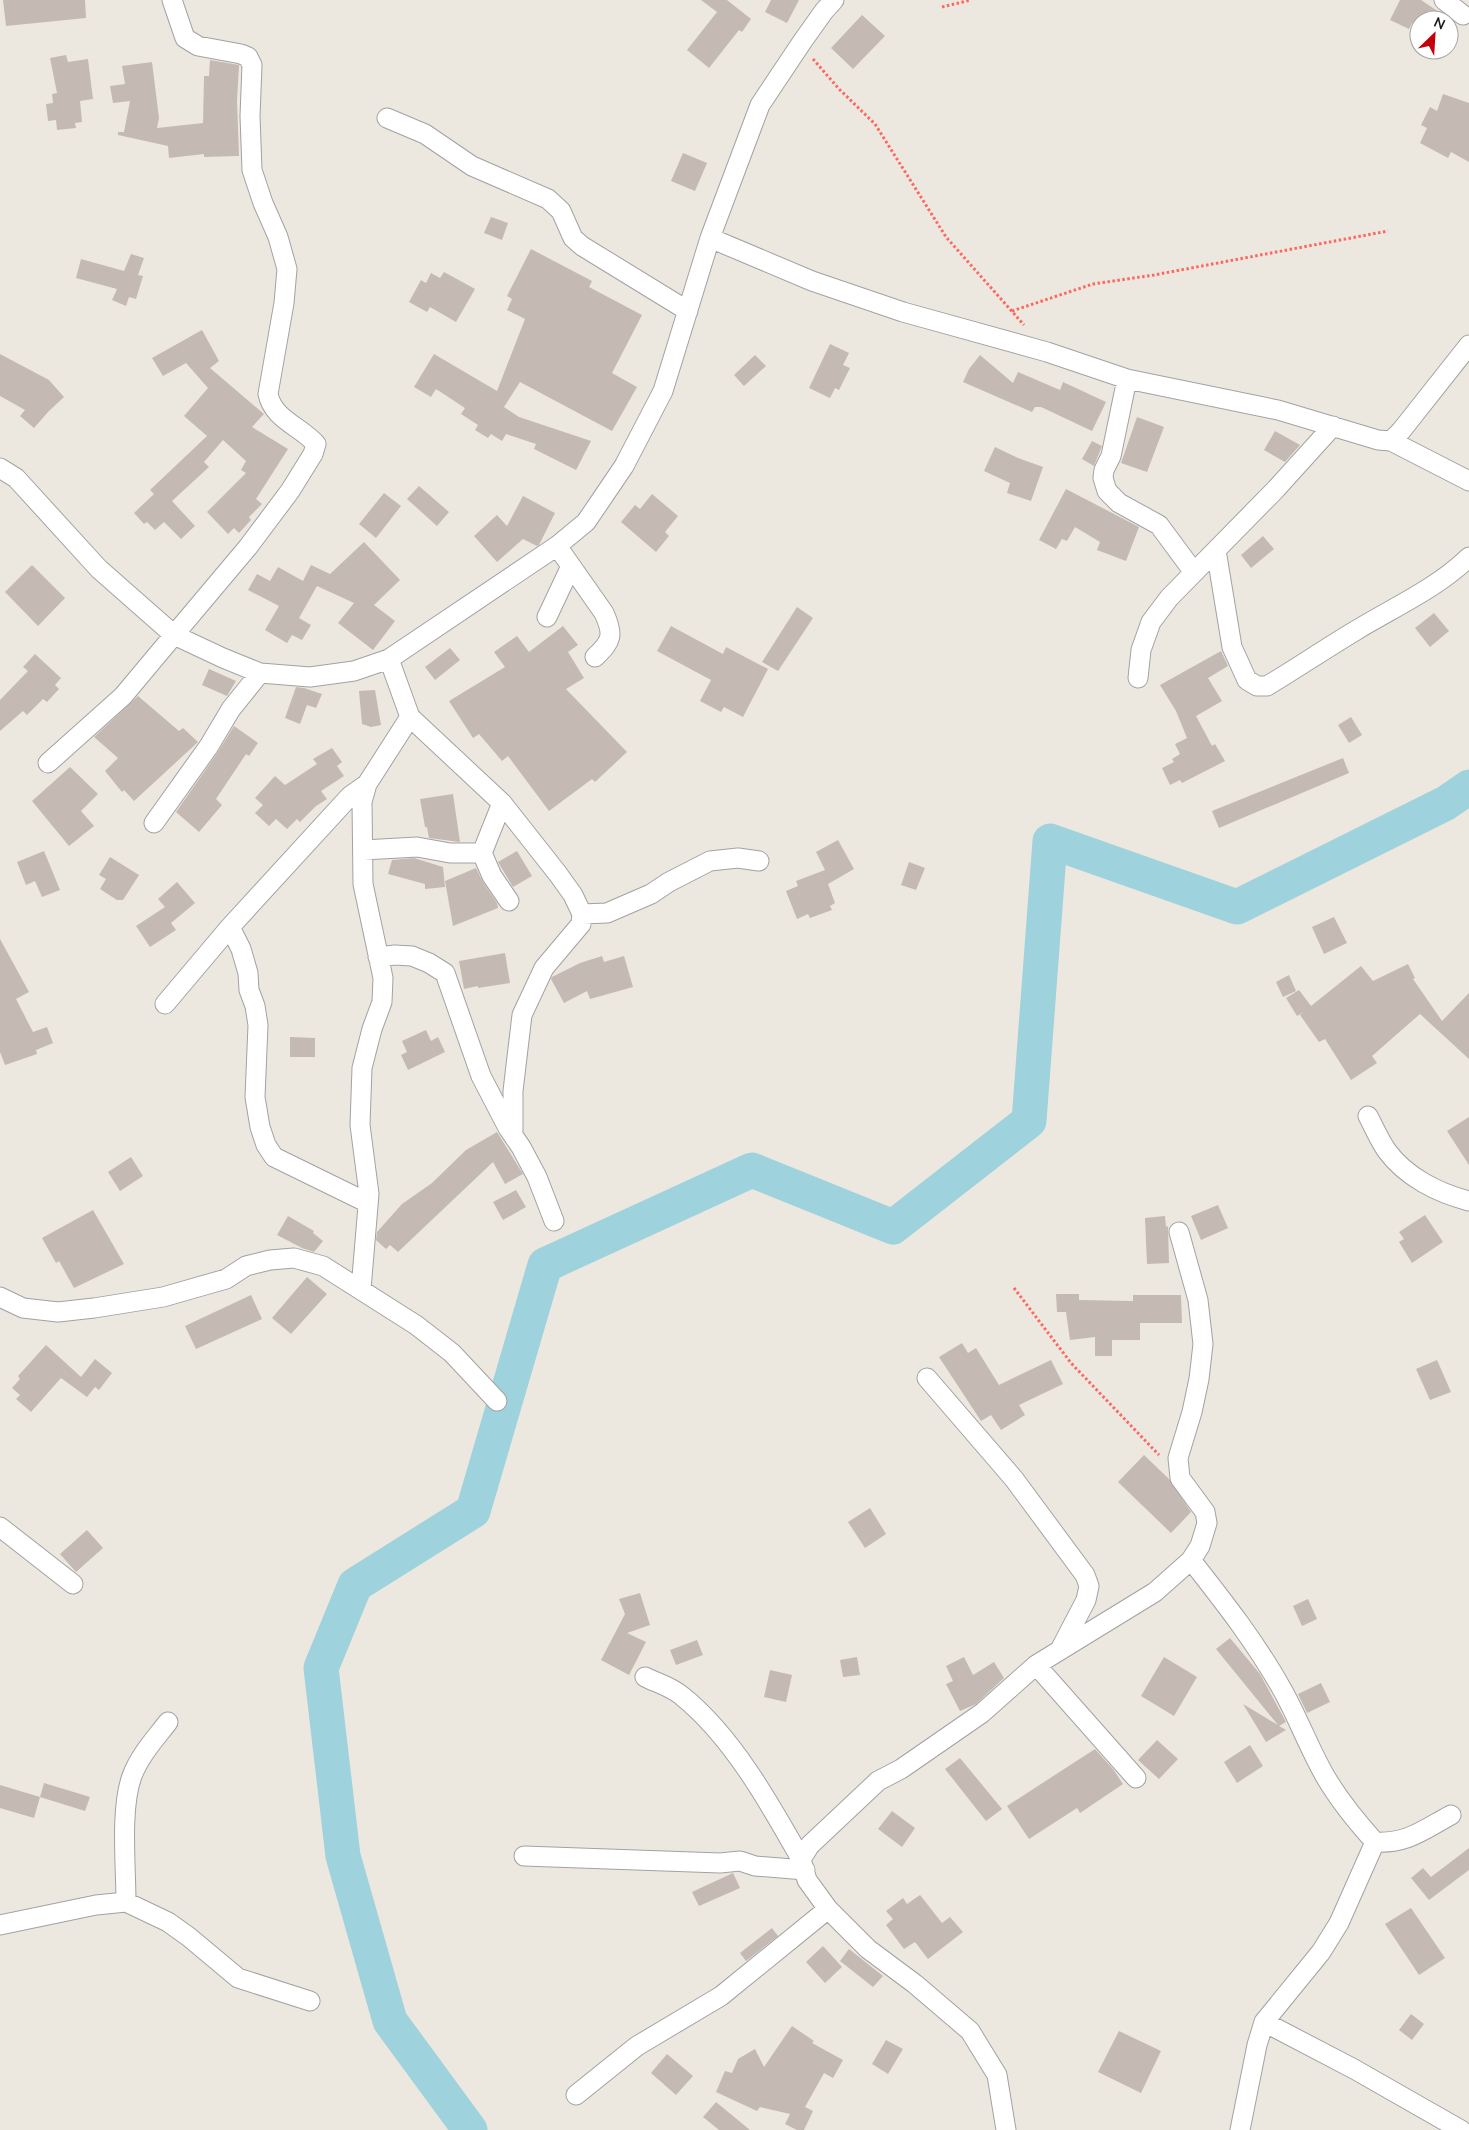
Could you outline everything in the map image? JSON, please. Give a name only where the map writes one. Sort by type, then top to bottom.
[{"type":"street","points":[[48,763],[123,696],[253,540],[290,491],[313,454],[316,444],[309,436],[280,416],[270,404],[268,394],[284,303],[287,269],[278,237],[263,203],[252,170],[250,116],[252,65],[248,57],[241,54],[198,46],[185,38],[172,0]]},
{"type":"street","points":[[0,468],[16,478],[99,569],[174,635],[260,673],[310,678],[354,671],[389,659],[452,619],[557,546],[586,522],[624,466],[663,391],[710,238],[760,105],[802,42],[834,0]]},
{"type":"street","points":[[1444,0],[1463,15]]},
{"type":"street","points":[[387,118],[425,134],[472,166],[548,199],[561,210],[573,238],[582,246],[688,311]]},
{"type":"street","points":[[710,238],[812,281],[903,312],[1047,352],[1128,379],[1278,410],[1378,440],[1391,440],[1469,481]]},
{"type":"street","points":[[1391,440],[1401,431],[1469,345]]},
{"type":"street","points":[[1128,379],[1111,456],[1104,470],[1103,478],[1107,491],[1119,503],[1158,525],[1193,571]]},
{"type":"street","points":[[1138,678],[1141,650],[1151,622],[1169,598],[1193,571],[1276,489],[1333,426]]},
{"type":"street","points":[[557,546],[604,613],[609,624],[611,636],[606,646],[595,657]]},
{"type":"street","points":[[1216,550],[1232,647],[1247,680],[1257,686],[1267,686],[1354,631],[1427,590],[1452,574],[1469,557]]},
{"type":"street","points":[[547,617],[571,566]]},
{"type":"street","points":[[389,659],[410,717],[502,803],[558,874],[573,895],[582,914],[582,924],[544,968],[522,1015],[513,1091],[513,1135]]},
{"type":"street","points":[[154,823],[209,746],[230,709],[260,673]]},
{"type":"street","points":[[361,1289],[369,1194],[360,1125],[362,1068],[372,1029],[382,1002],[382,978],[363,884],[362,802],[367,784],[410,717]]},
{"type":"street","points":[[165,1004],[230,927],[350,796],[367,784]]},
{"type":"street","points":[[502,803],[482,853],[492,876],[509,902]]},
{"type":"street","points":[[363,850],[417,847],[450,853],[482,853]]},
{"type":"street","points":[[582,914],[607,914],[651,894],[669,882],[710,862],[738,858],[760,861]]},
{"type":"street","points":[[230,927],[241,949],[248,973],[248,990],[256,1006],[258,1025],[255,1097],[260,1127],[266,1145],[274,1158],[368,1203]]},
{"type":"street","points":[[378,957],[395,954],[412,956],[429,962],[445,973],[481,1076],[537,1177],[554,1221]]},
{"type":"street","points":[[1368,1116],[1386,1149],[1404,1169],[1434,1189],[1469,1201]]},
{"type":"street","points":[[803,1865],[810,1845],[878,1781],[901,1769],[982,1713],[1036,1665],[1155,1592],[1191,1560],[1200,1546],[1207,1523],[1205,1512],[1180,1478],[1178,1458],[1192,1412],[1199,1379],[1203,1344],[1198,1300],[1179,1232]]},
{"type":"street","points":[[0,1297],[23,1308],[58,1312],[94,1308],[179,1293],[226,1279],[246,1266],[270,1260],[294,1258],[323,1266],[416,1325],[452,1353],[497,1401]]},
{"type":"street","points":[[927,1378],[1014,1479],[1085,1575],[1089,1586],[1086,1600],[1061,1648]]},
{"type":"street","points":[[0,1527],[73,1584]]},
{"type":"street","points":[[1191,1560],[1262,1656],[1283,1691],[1324,1774],[1348,1812],[1375,1842],[1392,1843],[1412,1837],[1450,1815]]},
{"type":"street","points":[[1036,1665],[1136,1778]]},
{"type":"street","points":[[645,1677],[681,1694],[710,1721],[770,1805],[803,1865],[807,1880],[828,1909],[868,1949],[915,1984],[970,2031],[997,2075],[1006,2130]]},
{"type":"street","points":[[126,1902],[125,1815],[132,1777],[146,1750],[168,1722]]},
{"type":"street","points":[[1240,2130],[1257,2045],[1264,2022],[1321,1952],[1339,1923],[1375,1842]]},
{"type":"street","points":[[524,1856],[740,1861],[755,1866],[803,1865]]},
{"type":"street","points":[[0,1926],[96,1904],[126,1902],[168,1922],[238,1978],[310,2000]]},
{"type":"street","points":[[576,2095],[637,2046],[721,1996],[828,1909]]},
{"type":"street","points":[[1264,2022],[1354,2069],[1461,2130]]},
{"type":"path","points":[[942,7],[971,0]]},
{"type":"path","points":[[802,42],[823,72],[874,124],[946,237],[1047,352]]},
{"type":"path","points":[[1012,311],[1093,284],[1154,275],[1388,231]]},
{"type":"path","points":[[1014,1288],[1071,1363],[1180,1478]]},
{"type":"building","points":[[3,0],[85,0],[86,18],[6,26]]},
{"type":"building","points":[[701,0],[727,0],[751,19],[742,32],[739,30],[709,68],[687,50],[717,12]]},
{"type":"building","points":[[771,0],[799,0],[787,23],[765,12]]},
{"type":"building","points":[[1400,0],[1421,0],[1436,10],[1409,10],[1409,29],[1390,20]]},
{"type":"building","points":[[862,15],[885,36],[853,69],[831,48]]},
{"type":"building","points":[[66,55],[68,62],[88,59],[93,99],[80,101],[82,122],[75,123],[76,128],[57,130],[56,120],[48,121],[46,104],[53,103],[52,94],[57,93],[50,58]]},
{"type":"building","points":[[210,60],[239,65],[237,101],[239,156],[204,157],[204,154],[169,158],[168,146],[118,135],[118,132],[124,132],[130,101],[113,103],[110,86],[125,84],[122,66],[152,62],[159,118],[157,128],[203,123],[204,76],[209,76]]},
{"type":"building","points":[[1443,94],[1469,103],[1469,162],[1451,152],[1448,158],[1420,143],[1427,128],[1421,125],[1430,107],[1437,111]]},
{"type":"building","points":[[683,153],[707,163],[695,191],[671,181]]},
{"type":"building","points":[[491,217],[508,223],[502,240],[484,233]]},
{"type":"building","points":[[531,249],[592,281],[589,287],[642,315],[612,373],[637,387],[612,431],[520,382],[504,407],[519,417],[591,441],[576,470],[534,449],[536,444],[506,434],[502,441],[491,434],[488,438],[475,430],[478,425],[461,414],[465,408],[436,389],[431,397],[414,387],[434,354],[497,391],[525,319],[507,310],[512,299],[507,296]]},
{"type":"building","points":[[131,254],[144,258],[138,275],[143,276],[136,299],[129,297],[126,306],[112,300],[117,289],[76,278],[81,259],[124,271]]},
{"type":"building","points":[[444,272],[475,289],[456,322],[430,307],[427,312],[409,302],[421,280],[426,283],[431,273],[440,278]]},
{"type":"building","points":[[202,330],[219,361],[210,368],[264,414],[252,427],[288,449],[256,499],[262,504],[249,517],[251,520],[239,533],[234,528],[228,534],[207,512],[246,473],[241,470],[246,461],[223,440],[204,462],[209,467],[172,501],[195,526],[181,539],[164,522],[155,530],[147,522],[144,524],[134,513],[154,494],[150,490],[207,436],[184,416],[208,388],[186,363],[163,376],[152,358]]},
{"type":"building","points":[[830,344],[849,353],[843,365],[850,368],[839,390],[835,388],[830,398],[809,388]]},
{"type":"building","points":[[0,354],[49,380],[64,397],[34,428],[20,416],[25,410],[0,396]]},
{"type":"building","points":[[755,355],[766,366],[744,386],[734,375]]},
{"type":"building","points":[[980,355],[1013,383],[1018,372],[1060,390],[1063,382],[1106,402],[1092,431],[1041,407],[1035,407],[1032,412],[963,382],[969,369]]},
{"type":"building","points":[[1137,417],[1164,427],[1147,472],[1121,463]]},
{"type":"building","points":[[1275,431],[1300,445],[1285,462],[1264,450]]},
{"type":"building","points":[[1092,441],[1102,446],[1094,466],[1082,459]]},
{"type":"building","points":[[995,447],[1043,467],[1031,501],[1007,493],[1010,483],[984,471]]},
{"type":"building","points":[[419,486],[449,512],[437,526],[407,499]]},
{"type":"building","points":[[1066,489],[1139,527],[1126,561],[1097,550],[1100,542],[1075,527],[1067,541],[1062,539],[1056,549],[1039,540]]},
{"type":"building","points":[[384,493],[401,506],[376,538],[359,524]]},
{"type":"building","points":[[652,494],[678,516],[665,532],[669,536],[656,552],[621,522],[635,505],[640,509]]},
{"type":"building","points":[[523,496],[555,513],[539,545],[537,546],[523,539],[497,562],[474,536],[497,515],[507,526]]},
{"type":"building","points":[[1263,536],[1274,549],[1251,568],[1241,555]]},
{"type":"building","points":[[364,542],[400,580],[374,605],[395,621],[373,650],[338,623],[354,603],[317,586],[299,618],[311,625],[302,640],[292,635],[287,643],[265,630],[279,606],[248,590],[257,574],[270,581],[278,567],[303,581],[311,565],[330,574]]},
{"type":"building","points":[[32,565],[65,598],[38,626],[5,592]]},
{"type":"building","points":[[797,607],[813,618],[778,671],[762,662]]},
{"type":"building","points":[[1434,613],[1449,631],[1430,647],[1415,628]]},
{"type":"building","points":[[563,626],[578,645],[568,652],[584,678],[566,689],[627,752],[595,782],[592,779],[549,811],[508,756],[502,761],[479,734],[473,738],[449,701],[505,667],[494,652],[517,636],[529,652]]},
{"type":"building","points":[[671,626],[723,654],[726,647],[768,669],[743,717],[724,707],[721,712],[700,701],[711,680],[657,651]]},
{"type":"building","points":[[450,648],[460,660],[435,680],[425,667]]},
{"type":"building","points":[[1221,651],[1228,666],[1208,678],[1222,701],[1196,716],[1212,746],[1215,744],[1225,761],[1182,783],[1180,780],[1170,785],[1162,768],[1174,762],[1172,759],[1180,754],[1175,744],[1187,738],[1176,711],[1160,685]]},
{"type":"building","points":[[35,654],[61,678],[55,685],[59,689],[47,702],[43,699],[27,715],[23,711],[0,731],[0,700],[28,671],[23,667]]},
{"type":"building","points":[[209,669],[236,681],[227,696],[202,685]]},
{"type":"building","points":[[296,687],[322,694],[316,708],[307,705],[300,724],[285,718]]},
{"type":"building","points":[[375,690],[381,725],[371,727],[362,724],[359,691]]},
{"type":"building","points":[[138,696],[179,731],[183,728],[198,742],[134,801],[124,790],[122,792],[105,771],[118,758],[94,737]]},
{"type":"building","points":[[1351,717],[1362,735],[1349,743],[1338,725]]},
{"type":"building","points":[[234,726],[258,743],[249,756],[246,754],[216,799],[222,805],[199,832],[176,812]]},
{"type":"building","points":[[332,748],[342,762],[337,766],[344,776],[321,791],[327,799],[316,806],[300,822],[297,819],[287,829],[276,819],[269,826],[255,813],[263,805],[255,798],[275,776],[285,785],[317,764],[313,759]]},
{"type":"building","points":[[1343,758],[1349,773],[1219,828],[1212,811]]},
{"type":"building","points":[[70,767],[98,794],[81,811],[94,826],[69,846],[32,801]]},
{"type":"building","points":[[453,794],[460,842],[429,838],[420,799]]},
{"type":"building","points":[[838,840],[854,869],[828,884],[835,903],[830,906],[832,910],[810,918],[808,914],[797,919],[786,891],[798,886],[796,881],[825,870],[816,852]]},
{"type":"building","points":[[44,851],[60,890],[42,897],[35,881],[26,885],[17,862]]},
{"type":"building","points":[[517,851],[532,876],[513,887],[498,862]]},
{"type":"building","points":[[110,857],[139,875],[123,900],[117,900],[100,889],[106,879],[99,875]]},
{"type":"building","points":[[414,858],[443,867],[445,887],[425,889],[425,884],[388,874],[392,860]]},
{"type":"building","points":[[909,862],[925,868],[916,890],[901,885]]},
{"type":"building","points":[[476,868],[497,903],[498,908],[453,926],[445,881]]},
{"type":"building","points":[[177,882],[195,903],[171,923],[176,930],[150,947],[136,926],[165,907],[158,899]]},
{"type":"building","points":[[1334,917],[1347,943],[1324,954],[1312,927]]},
{"type":"building","points":[[0,939],[29,992],[16,999],[33,1032],[47,1027],[53,1043],[36,1050],[37,1054],[5,1065],[0,1052]]},
{"type":"building","points":[[505,953],[510,983],[464,989],[459,961]]},
{"type":"building","points":[[602,956],[604,962],[624,956],[633,987],[590,999],[587,991],[564,1003],[551,979],[552,977],[580,963]]},
{"type":"building","points":[[1408,964],[1415,978],[1413,979],[1442,1021],[1469,993],[1469,1059],[1420,1014],[1372,1056],[1377,1063],[1351,1080],[1325,1039],[1319,1042],[1300,1015],[1304,1012],[1297,1016],[1286,998],[1299,990],[1311,1006],[1361,966],[1373,981]]},
{"type":"building","points":[[1289,975],[1296,991],[1283,997],[1276,982]]},
{"type":"building","points":[[426,1030],[431,1041],[438,1037],[445,1052],[408,1070],[401,1055],[407,1052],[402,1041]]},
{"type":"building","points":[[290,1037],[315,1038],[315,1057],[290,1057]]},
{"type":"building","points":[[1469,1117],[1469,1165],[1447,1131]]},
{"type":"building","points":[[497,1132],[523,1174],[505,1184],[493,1162],[398,1252],[390,1245],[386,1249],[376,1240],[377,1232],[402,1204],[432,1183],[466,1150]]},
{"type":"building","points":[[131,1157],[143,1176],[120,1191],[108,1172]]},
{"type":"building","points":[[516,1190],[526,1207],[503,1220],[493,1202]]},
{"type":"building","points":[[1218,1205],[1228,1228],[1201,1240],[1191,1216]]},
{"type":"building","points":[[93,1210],[124,1264],[74,1288],[59,1261],[56,1263],[42,1238]]},
{"type":"building","points":[[1425,1215],[1443,1242],[1412,1263],[1399,1242],[1404,1239],[1399,1232]]},
{"type":"building","points":[[288,1216],[314,1231],[313,1233],[323,1241],[314,1252],[277,1235]]},
{"type":"building","points":[[1165,1216],[1166,1227],[1168,1226],[1169,1263],[1147,1264],[1145,1218]]},
{"type":"building","points":[[307,1277],[327,1294],[291,1334],[272,1318]]},
{"type":"building","points":[[1056,1294],[1079,1294],[1079,1300],[1133,1301],[1133,1295],[1181,1295],[1182,1323],[1140,1323],[1140,1340],[1112,1340],[1112,1356],[1095,1356],[1095,1337],[1070,1340],[1066,1312],[1057,1312]]},
{"type":"building","points":[[251,1295],[262,1319],[196,1349],[185,1326]]},
{"type":"building","points":[[962,1343],[968,1353],[976,1348],[999,1385],[1051,1360],[1063,1384],[1019,1405],[1025,1415],[1001,1430],[991,1415],[981,1421],[939,1357]]},
{"type":"building","points":[[46,1345],[81,1377],[95,1359],[112,1373],[99,1390],[95,1387],[87,1397],[61,1378],[31,1412],[16,1399],[20,1395],[12,1388],[20,1379],[18,1376]]},
{"type":"building","points":[[1437,1360],[1451,1392],[1430,1400],[1416,1369]]},
{"type":"building","points":[[1144,1455],[1169,1479],[1191,1512],[1171,1533],[1118,1482]]},
{"type":"building","points":[[870,1508],[886,1534],[865,1548],[848,1522]]},
{"type":"building","points":[[87,1530],[103,1548],[76,1572],[60,1554]]},
{"type":"building","points":[[640,1593],[650,1625],[627,1633],[646,1642],[629,1675],[601,1660],[625,1614],[619,1599]]},
{"type":"building","points":[[1308,1599],[1317,1619],[1302,1626],[1293,1606]]},
{"type":"building","points":[[1230,1638],[1260,1674],[1286,1722],[1279,1726],[1286,1730],[1266,1742],[1243,1704],[1278,1725],[1216,1649]]},
{"type":"building","points":[[697,1640],[703,1655],[676,1665],[670,1650]]},
{"type":"building","points":[[857,1657],[860,1675],[843,1677],[840,1660]]},
{"type":"building","points":[[964,1657],[973,1675],[994,1662],[1004,1678],[976,1704],[960,1711],[946,1684],[953,1681],[946,1666]]},
{"type":"building","points":[[1164,1657],[1197,1677],[1174,1716],[1141,1696]]},
{"type":"building","points":[[770,1670],[792,1675],[786,1702],[764,1697]]},
{"type":"building","points":[[1321,1683],[1330,1702],[1307,1713],[1298,1694]]},
{"type":"building","points":[[1157,1740],[1178,1759],[1159,1779],[1138,1760]]},
{"type":"building","points":[[1250,1745],[1263,1766],[1237,1783],[1224,1762]]},
{"type":"building","points":[[1095,1749],[1113,1769],[1123,1784],[1080,1813],[1077,1808],[1029,1839],[1007,1806]]},
{"type":"building","points":[[960,1758],[1002,1809],[986,1821],[945,1769]]},
{"type":"building","points":[[44,1783],[90,1797],[85,1811],[40,1797]]},
{"type":"building","points":[[0,1785],[40,1797],[34,1818],[0,1808]]},
{"type":"building","points":[[892,1811],[915,1828],[902,1847],[878,1829]]},
{"type":"building","points":[[1469,1848],[1469,1870],[1429,1900],[1411,1878],[1423,1868],[1431,1877]]},
{"type":"building","points":[[733,1873],[740,1888],[699,1906],[692,1892]]},
{"type":"building","points":[[920,1895],[942,1923],[950,1917],[963,1932],[928,1959],[915,1942],[904,1949],[886,1925],[893,1919],[886,1911],[903,1898],[907,1904]]},
{"type":"building","points":[[1411,1908],[1445,1958],[1419,1975],[1385,1924]]},
{"type":"building","points":[[772,1928],[778,1936],[746,1961],[740,1953]]},
{"type":"building","points":[[823,1946],[842,1967],[825,1983],[806,1962]]},
{"type":"building","points":[[849,1949],[883,1976],[873,1987],[840,1961]]},
{"type":"building","points":[[1411,2014],[1424,2024],[1412,2040],[1399,2030]]},
{"type":"building","points":[[792,2026],[814,2041],[812,2043],[843,2060],[833,2078],[824,2073],[805,2107],[813,2111],[804,2130],[797,2130],[785,2124],[790,2114],[760,2107],[757,2111],[716,2092],[725,2071],[732,2073],[738,2059],[755,2049],[764,2067]]},
{"type":"building","points":[[1119,2031],[1161,2051],[1141,2093],[1098,2072]]},
{"type":"building","points":[[886,2040],[903,2049],[888,2074],[872,2064]]},
{"type":"building","points":[[667,2054],[693,2076],[676,2095],[651,2073]]},
{"type":"building","points":[[716,2102],[750,2130],[719,2130],[703,2117]]},
{"type":"waterway","points":[[470,2130],[390,2021],[343,1856],[321,1668],[355,1585],[473,1511],[545,1265],[752,1170],[893,1227],[1029,1121],[1050,841],[1237,907],[1446,803],[1469,787]]}]
